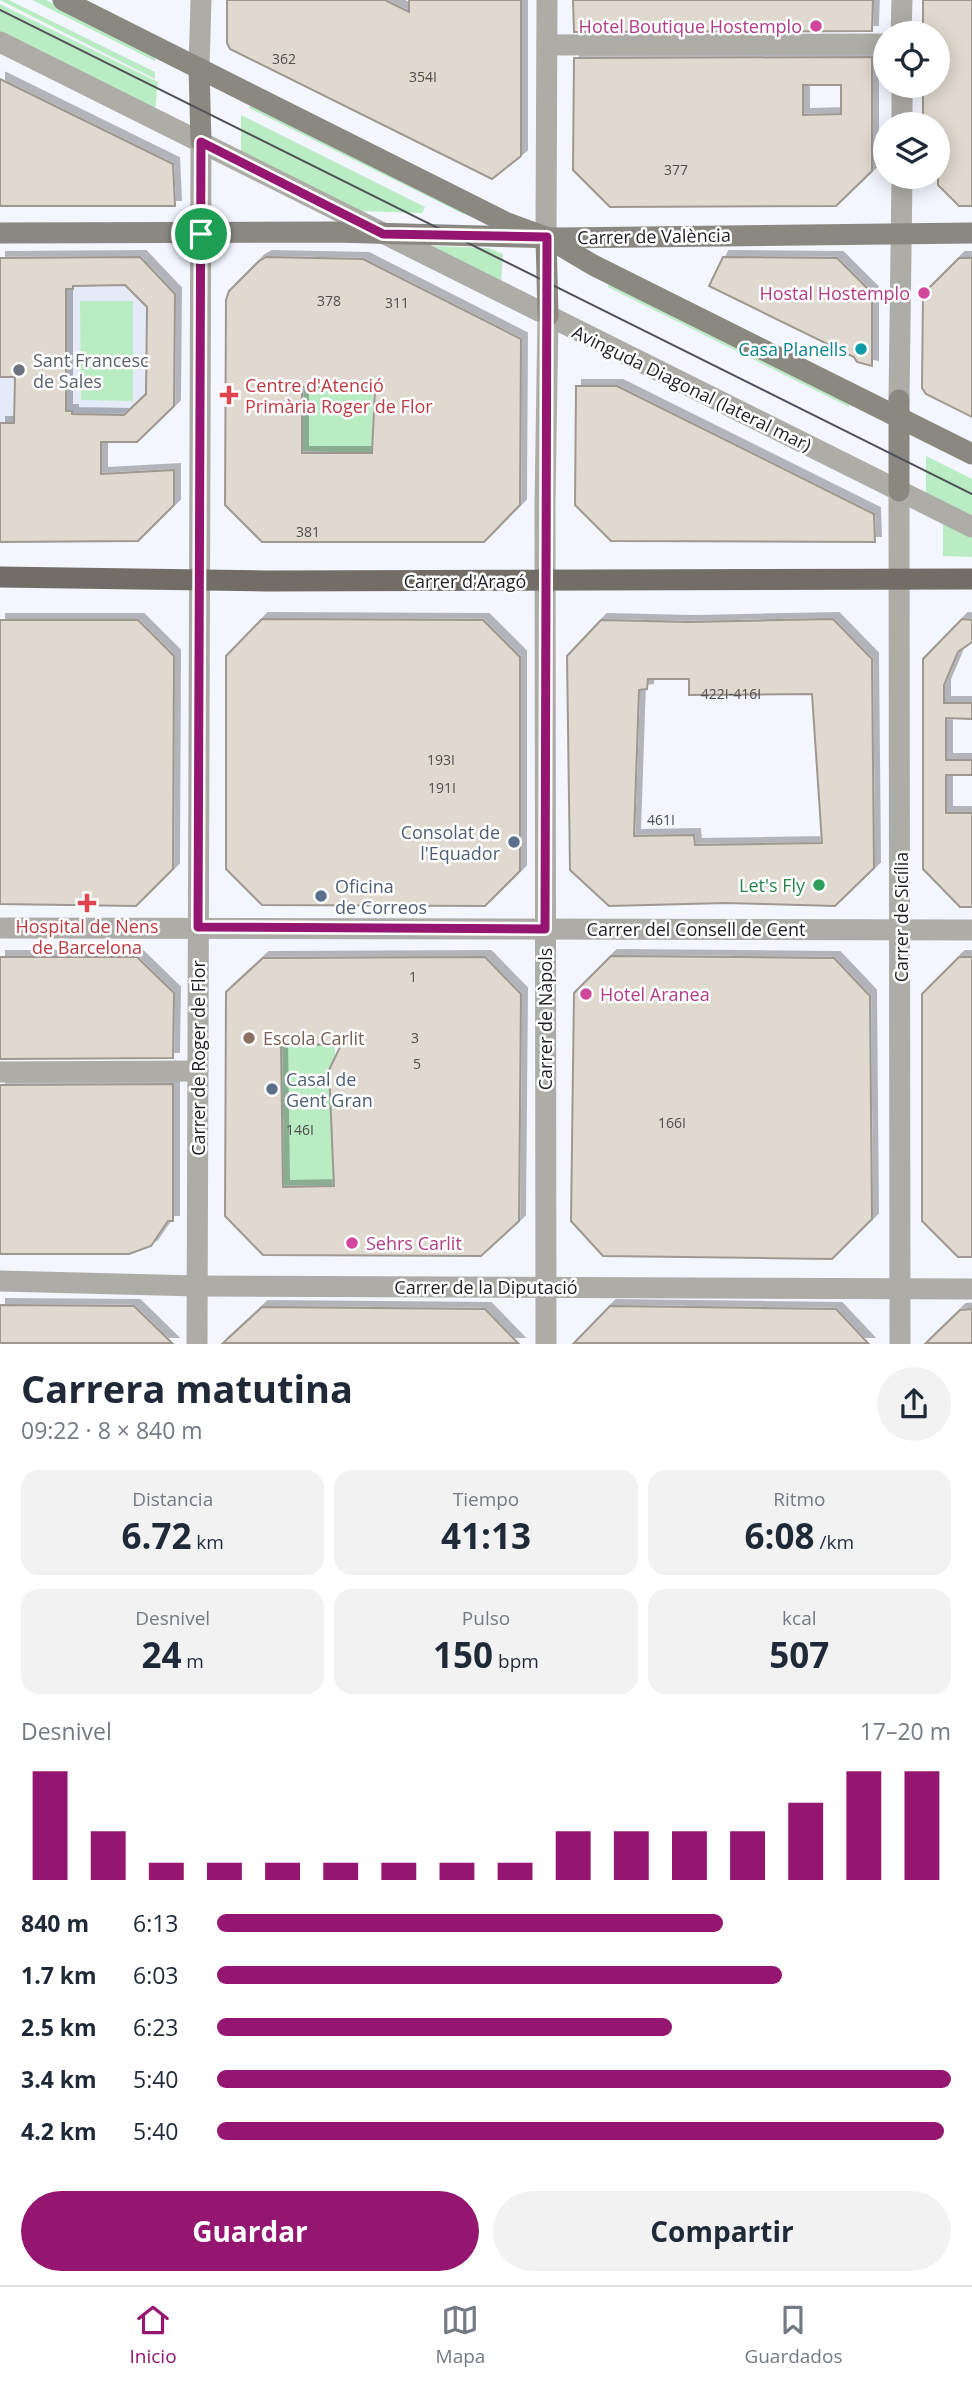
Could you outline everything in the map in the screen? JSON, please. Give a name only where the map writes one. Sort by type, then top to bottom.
[{"type":"main road","name":"Carrer d'Aragó","points":[[0,577],[199,581],[972,579]]},
{"type":"street","points":[[63,0],[505,222],[547,237],[593,265],[900,409],[972,454]]},
{"type":"street","points":[[201,0],[201,142]]},
{"type":"street","points":[[547,0],[548,316]]},
{"type":"street","points":[[901,21],[902,0]]},
{"type":"street","name":"Avinguda Diagonal (lateral mar)","points":[[0,42],[972,527]]},
{"type":"street","points":[[547,45],[873,44]]},
{"type":"street","name":"Carrer de Roger de Flor","points":[[197,1343],[201,142]]},
{"type":"street","points":[[899,491],[902,189]]},
{"type":"street","name":"Carrer de València","points":[[0,233],[547,237],[972,233]]},
{"type":"street","name":"Carrer de Nàpols","points":[[546,1343],[545,581],[548,316]]},
{"type":"street","name":"Carrer de Sicília","points":[[899,491],[902,930],[900,1343]]},
{"type":"street","name":"Carrer del Consell de Cent","points":[[0,928],[972,930]]},
{"type":"street","points":[[0,1072],[198,1071]]},
{"type":"street","name":"Carrer de la Diputació","points":[[0,1280],[198,1286],[972,1289]]},
{"type":"shaded area","points":[[140,257],[175,294],[174,406],[137,442],[101,442],[101,470],[0,455],[0,258]]},
{"type":"green space","points":[[0,0],[9,0],[155,72],[155,79]]},
{"type":"green space","points":[[32,0],[46,0],[155,54],[155,61]]},
{"type":"green space","points":[[0,4],[158,82],[155,111],[0,34]]},
{"type":"green space","points":[[251,102],[476,215],[463,214],[249,108]]},
{"type":"green space","points":[[241,115],[425,207],[422,213],[357,211],[241,154]]},
{"type":"green space","points":[[429,246],[488,248],[503,254],[501,283]]},
{"type":"green space","points":[[608,280],[849,400],[849,407],[608,287]]},
{"type":"green space","points":[[80,301],[133,301],[133,401],[81,400]]},
{"type":"green space","points":[[304,388],[373,390],[372,453],[302,451]]},
{"type":"green space","points":[[926,456],[972,479],[972,519],[926,496]]},
{"type":"green space","points":[[943,519],[972,534],[972,557],[943,556]]},
{"type":"green space","points":[[281,1044],[335,1045],[335,1058],[329,1070],[334,1186],[287,1188],[283,1184]]},
{"type":"building","points":[[227,0],[385,0],[409,12],[409,0],[521,0],[521,156],[492,179],[230,49],[227,43]]},
{"type":"building","points":[[573,0],[873,0],[872,31],[574,32]]},
{"type":"building","points":[[923,0],[972,0],[972,206],[959,206],[942,189],[950,189],[950,112],[923,112],[923,98],[950,98],[950,21],[923,21]]},
{"type":"building","points":[[872,57],[872,171],[836,206],[610,207],[573,170],[574,58]],"holes":[[[803,85],[841,85],[841,114],[803,115]]]},
{"type":"building","points":[[0,79],[173,164],[175,206],[0,206]]},
{"type":"building","points":[[140,257],[175,294],[174,406],[137,442],[101,442],[101,474],[174,470],[174,505],[138,541],[0,542],[0,423],[14,423],[15,377],[0,377],[0,258]],"holes":[[[125,285],[147,307],[146,394],[124,415],[72,414],[72,411],[66,411],[66,289],[73,289],[73,286]]]},
{"type":"building","points":[[266,257],[363,259],[521,339],[520,505],[484,542],[262,542],[225,505],[226,300],[229,291]],"holes":[[[302,387],[375,388],[372,453],[302,453]]]},
{"type":"building","points":[[723,257],[837,258],[872,293],[872,366],[857,362],[854,357],[709,286]]},
{"type":"building","points":[[959,258],[972,258],[972,417],[926,394],[922,388],[923,294]]},
{"type":"building","points":[[576,386],[617,386],[874,514],[875,542],[611,541],[575,505]]},
{"type":"building","points":[[262,619],[483,620],[520,657],[520,871],[485,906],[262,905],[226,869],[226,656]]},
{"type":"building","points":[[833,619],[872,659],[874,868],[835,906],[726,903],[609,906],[570,870],[567,656],[601,620],[688,622]],"holes":[[[648,679],[689,679],[689,695],[812,694],[822,843],[695,845],[694,835],[634,836],[639,690],[647,689]]]},
{"type":"building","points":[[962,619],[972,620],[972,642],[958,652],[944,685],[944,703],[972,703],[972,719],[946,718],[946,760],[972,760],[972,775],[946,775],[946,813],[972,813],[972,907],[960,907],[923,869],[923,659]]},
{"type":"building","points":[[0,620],[138,620],[174,656],[173,869],[136,906],[0,904]]},
{"type":"building","points":[[611,956],[834,958],[870,996],[872,1219],[832,1259],[603,1256],[571,1221],[574,993]]},
{"type":"building","points":[[0,957],[137,957],[174,993],[173,1058],[0,1059]]},
{"type":"building","points":[[485,957],[521,994],[519,1221],[481,1256],[263,1255],[225,1216],[226,992],[263,958]],"holes":[[[281,1044],[341,1045],[329,1070],[334,1186],[283,1187]]]},
{"type":"building","points":[[959,957],[972,957],[972,1257],[958,1257],[922,1221],[922,994]]},
{"type":"building","points":[[173,1084],[173,1221],[168,1221],[151,1246],[129,1254],[0,1254],[0,1085]]},
{"type":"building","points":[[0,1305],[134,1306],[172,1343],[0,1343]]},
{"type":"building","points":[[610,1306],[836,1309],[868,1343],[574,1343]]},
{"type":"building","points":[[262,1307],[485,1309],[518,1343],[223,1343]]},
{"type":"building","points":[[972,1309],[972,1343],[926,1343],[960,1310]]},
{"type":"tram line","points":[[0,10],[972,494]]},
{"type":"place","name":"Hotel Boutique Hostemplo","points":[[816,26]]},
{"type":"place","name":"Hostal Hostemplo","points":[[924,293]]},
{"type":"place","name":"Casa Planells","points":[[861,349]]},
{"type":"place","name":"Sant Francesc de Sales","points":[[19,370]]},
{"type":"place","name":"Centre d'Atenció Primària Roger de Flor","points":[[229,395]]},
{"type":"place","name":"Consolat de l'Equador","points":[[514,842]]},
{"type":"place","name":"Let's Fly","points":[[819,885]]},
{"type":"place","name":"Oficina de Correos","points":[[321,896]]},
{"type":"place","name":"Hospital de Nens de Barcelona","points":[[87,903]]},
{"type":"place","name":"Hotel Aranea","points":[[586,994]]},
{"type":"place","name":"Escola Carlit","points":[[249,1038]]},
{"type":"place","name":"Casal de Gent Gran","points":[[272,1089]]},
{"type":"place","name":"Sehrs Carlit","points":[[352,1243]]},
{"type":"route","points":[[201,142],[383,234],[547,237],[545,929],[198,927],[201,234],[201,142]]}]
